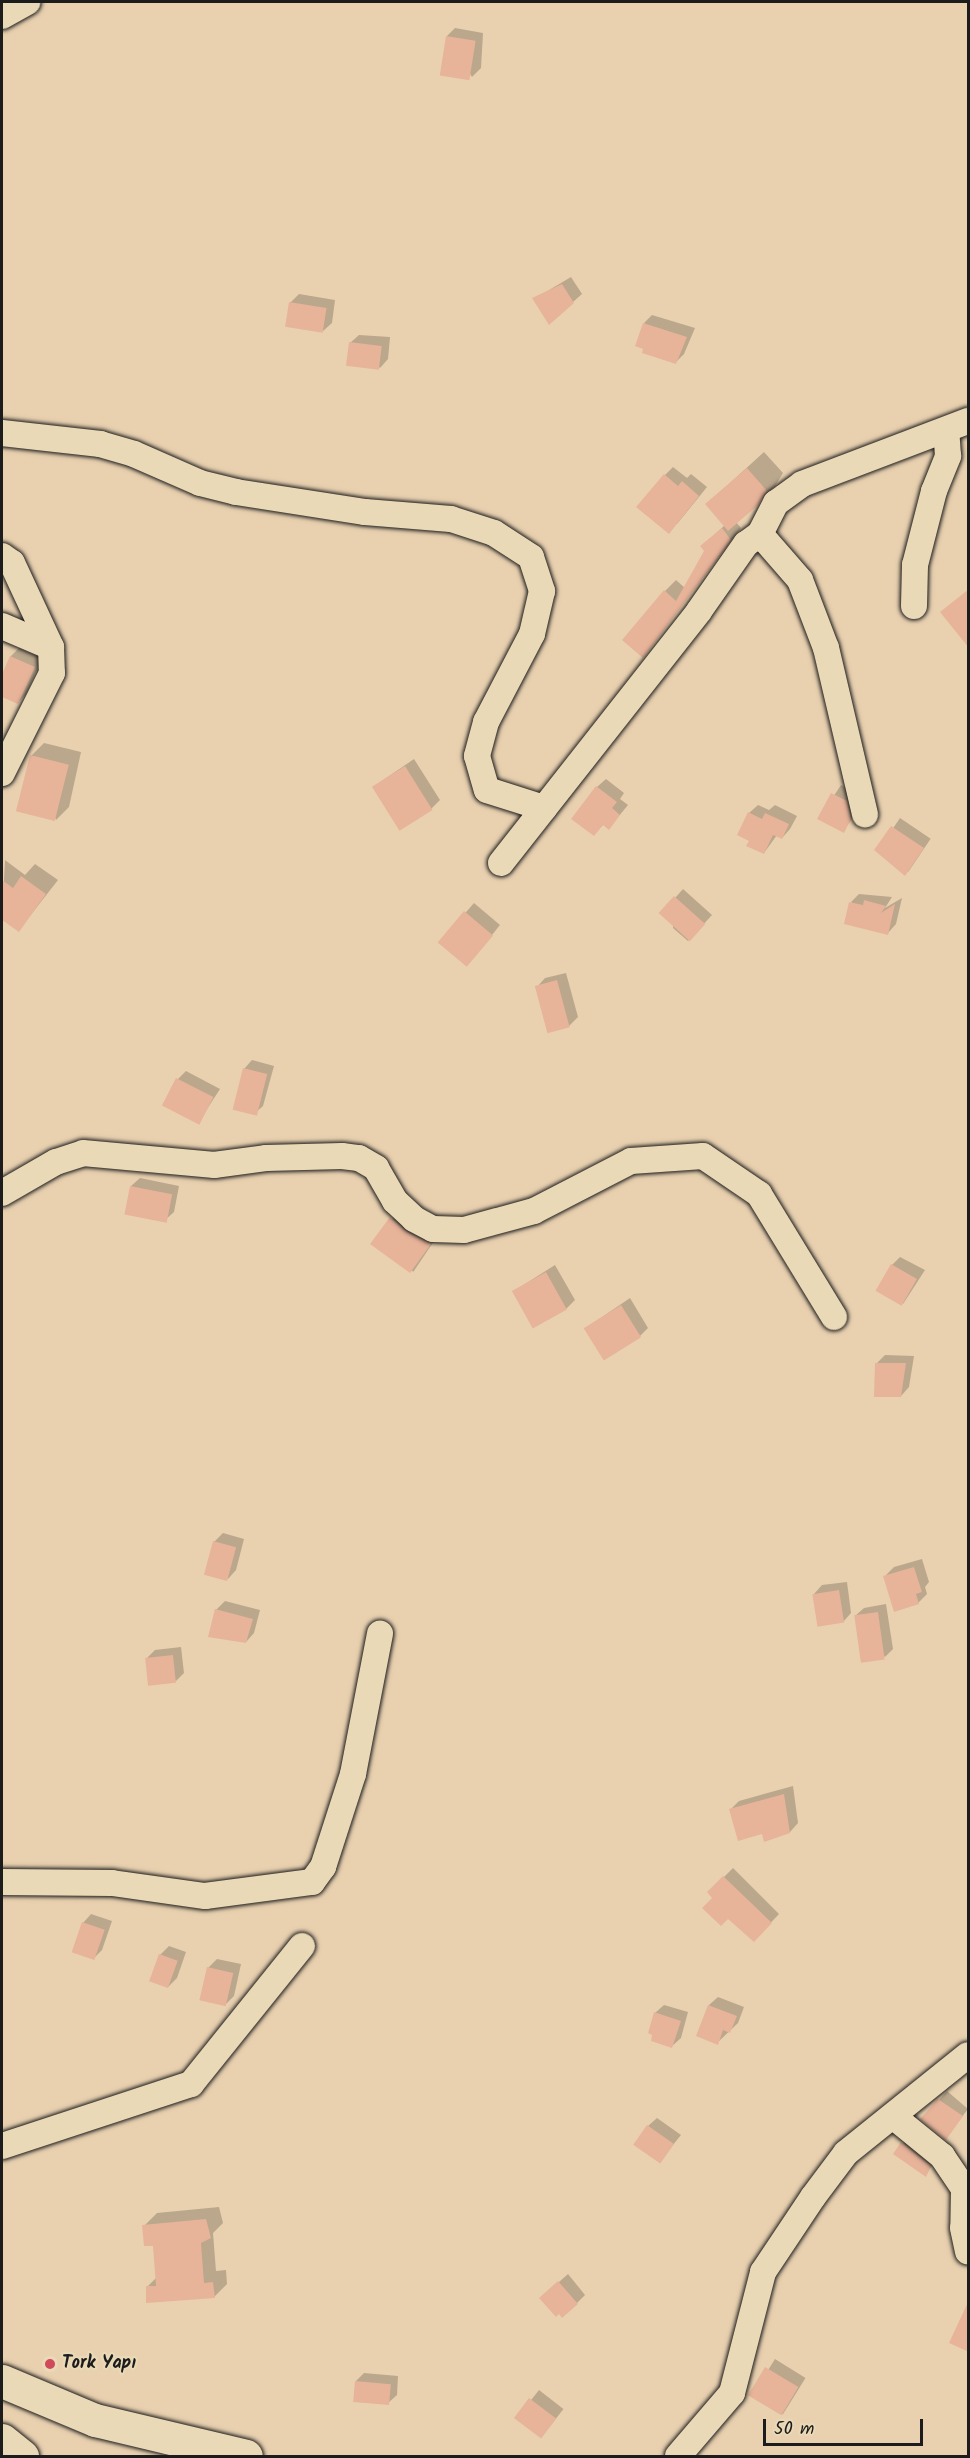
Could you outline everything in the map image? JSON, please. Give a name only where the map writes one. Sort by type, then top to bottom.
[{"type":"main road","points":[[2,2382],[95,2420],[246,2457]]},
{"type":"main road","points":[[2,2440],[22,2457]]},
{"type":"street","points":[[2,16],[27,2]]},
{"type":"street","points":[[501,863],[699,611],[746,544],[760,534],[776,503],[802,484],[957,425]]},
{"type":"street","points":[[914,606],[915,565],[934,490],[948,456],[957,425]]},
{"type":"street","points":[[2,433],[100,444],[134,454],[200,483],[236,492],[365,512],[451,519],[494,533],[531,557],[542,591],[532,633],[486,722],[477,756],[487,790],[544,808]]},
{"type":"street","points":[[760,534],[800,580],[826,648],[865,814]]},
{"type":"street","points":[[2,556],[12,563],[51,646],[52,673],[2,773]]},
{"type":"street","points":[[2,626],[51,646]]},
{"type":"street","points":[[2,1193],[56,1162],[83,1153],[214,1165],[266,1158],[342,1156],[358,1158],[376,1168],[395,1201],[414,1219],[433,1229],[464,1230],[534,1211],[631,1161],[703,1156],[759,1194],[834,1317]]},
{"type":"street","points":[[2,1882],[112,1883],[205,1896],[312,1882],[323,1867],[353,1774],[380,1635]]},
{"type":"street","points":[[2,2146],[191,2084],[302,1946]]},
{"type":"street","points":[[678,2457],[732,2393],[763,2272],[846,2153],[969,2055]]},
{"type":"street","points":[[894,2117],[942,2156],[964,2190],[963,2229],[969,2251]]},
{"type":"building","points":[[446,36],[476,41],[469,80],[440,76]]},
{"type":"building","points":[[562,284],[574,303],[549,325],[532,298]]},
{"type":"building","points":[[289,302],[327,308],[323,333],[285,327]]},
{"type":"building","points":[[643,323],[687,337],[676,364],[642,353],[643,349],[635,346]]},
{"type":"building","points":[[349,342],[382,346],[379,370],[346,366]]},
{"type":"building","points":[[747,468],[767,491],[758,505],[728,531],[705,504]]},
{"type":"building","points":[[664,474],[678,486],[682,481],[699,496],[669,534],[636,507]]},
{"type":"building","points":[[722,528],[731,540],[643,658],[622,640],[664,590],[676,601],[704,551],[700,546]]},
{"type":"building","points":[[969,589],[969,648],[940,612]]},
{"type":"building","points":[[10,656],[35,667],[18,704],[2,697],[2,674]]},
{"type":"building","points":[[30,755],[69,765],[55,821],[16,811]]},
{"type":"building","points":[[405,766],[433,810],[399,831],[372,787]]},
{"type":"building","points":[[596,786],[617,802],[612,808],[620,815],[609,830],[603,825],[594,836],[571,819]]},
{"type":"building","points":[[831,793],[847,801],[851,819],[844,833],[817,819]]},
{"type":"building","points":[[748,812],[762,819],[765,813],[789,824],[782,839],[773,835],[764,854],[746,846],[749,841],[737,835]]},
{"type":"building","points":[[891,826],[924,848],[905,876],[874,850]]},
{"type":"building","points":[[21,876],[46,894],[19,932],[2,920],[2,880],[13,888]]},
{"type":"building","points":[[674,896],[705,924],[690,941],[659,913]]},
{"type":"building","points":[[864,900],[886,906],[881,913],[895,904],[888,935],[844,924],[849,902],[863,905]]},
{"type":"building","points":[[464,911],[493,935],[467,967],[438,942]]},
{"type":"building","points":[[557,980],[570,1027],[547,1033],[535,986]]},
{"type":"building","points":[[243,1068],[267,1074],[257,1116],[233,1110]]},
{"type":"building","points":[[176,1078],[213,1097],[199,1125],[162,1106]]},
{"type":"building","points":[[130,1186],[172,1194],[167,1223],[124,1214]]},
{"type":"building","points":[[390,1217],[407,1232],[431,1244],[410,1273],[370,1244]]},
{"type":"building","points":[[891,1264],[917,1279],[901,1306],[876,1291]]},
{"type":"building","points":[[546,1272],[567,1310],[533,1329],[512,1291]]},
{"type":"building","points":[[621,1305],[641,1337],[604,1361],[584,1328]]},
{"type":"building","points":[[875,1363],[906,1363],[901,1397],[874,1397]]},
{"type":"building","points":[[213,1541],[236,1547],[227,1581],[204,1575]]},
{"type":"building","points":[[914,1567],[922,1592],[916,1594],[919,1604],[894,1612],[883,1576]]},
{"type":"building","points":[[839,1590],[844,1623],[817,1627],[812,1594]]},
{"type":"building","points":[[215,1609],[253,1619],[246,1643],[208,1637]]},
{"type":"building","points":[[878,1612],[885,1660],[861,1663],[854,1615]]},
{"type":"building","points":[[173,1655],[176,1683],[148,1686],[145,1658]]},
{"type":"building","points":[[784,1794],[790,1833],[764,1842],[762,1834],[738,1841],[729,1809]]},
{"type":"building","points":[[723,1876],[772,1923],[754,1942],[728,1919],[721,1926],[702,1908],[712,1898],[707,1892]]},
{"type":"building","points":[[82,1922],[105,1930],[94,1960],[72,1952]]},
{"type":"building","points":[[159,1954],[178,1961],[168,1988],[149,1981]]},
{"type":"building","points":[[207,1967],[233,1973],[226,2006],[199,2000]]},
{"type":"building","points":[[708,2005],[737,2016],[730,2033],[723,2030],[718,2045],[696,2036]]},
{"type":"building","points":[[654,2012],[681,2021],[672,2048],[651,2041],[652,2035],[648,2033]]},
{"type":"building","points":[[938,2099],[963,2116],[946,2140],[920,2119]]},
{"type":"building","points":[[647,2125],[674,2144],[660,2164],[633,2145]]},
{"type":"building","points":[[901,2142],[931,2166],[926,2177],[893,2154]]},
{"type":"building","points":[[206,2219],[211,2238],[201,2243],[204,2283],[213,2282],[215,2298],[146,2303],[146,2286],[156,2286],[153,2246],[144,2246],[142,2225]]},
{"type":"building","points":[[558,2281],[578,2304],[562,2318],[559,2314],[556,2317],[539,2298]]},
{"type":"building","points":[[969,2300],[969,2352],[949,2343]]},
{"type":"building","points":[[765,2367],[798,2387],[781,2415],[748,2395]]},
{"type":"building","points":[[355,2381],[391,2384],[389,2405],[353,2402]]},
{"type":"building","points":[[529,2398],[556,2418],[541,2438],[514,2418]]},
{"type":"place","name":"Tork Yapı","points":[[50,2364]]}]
